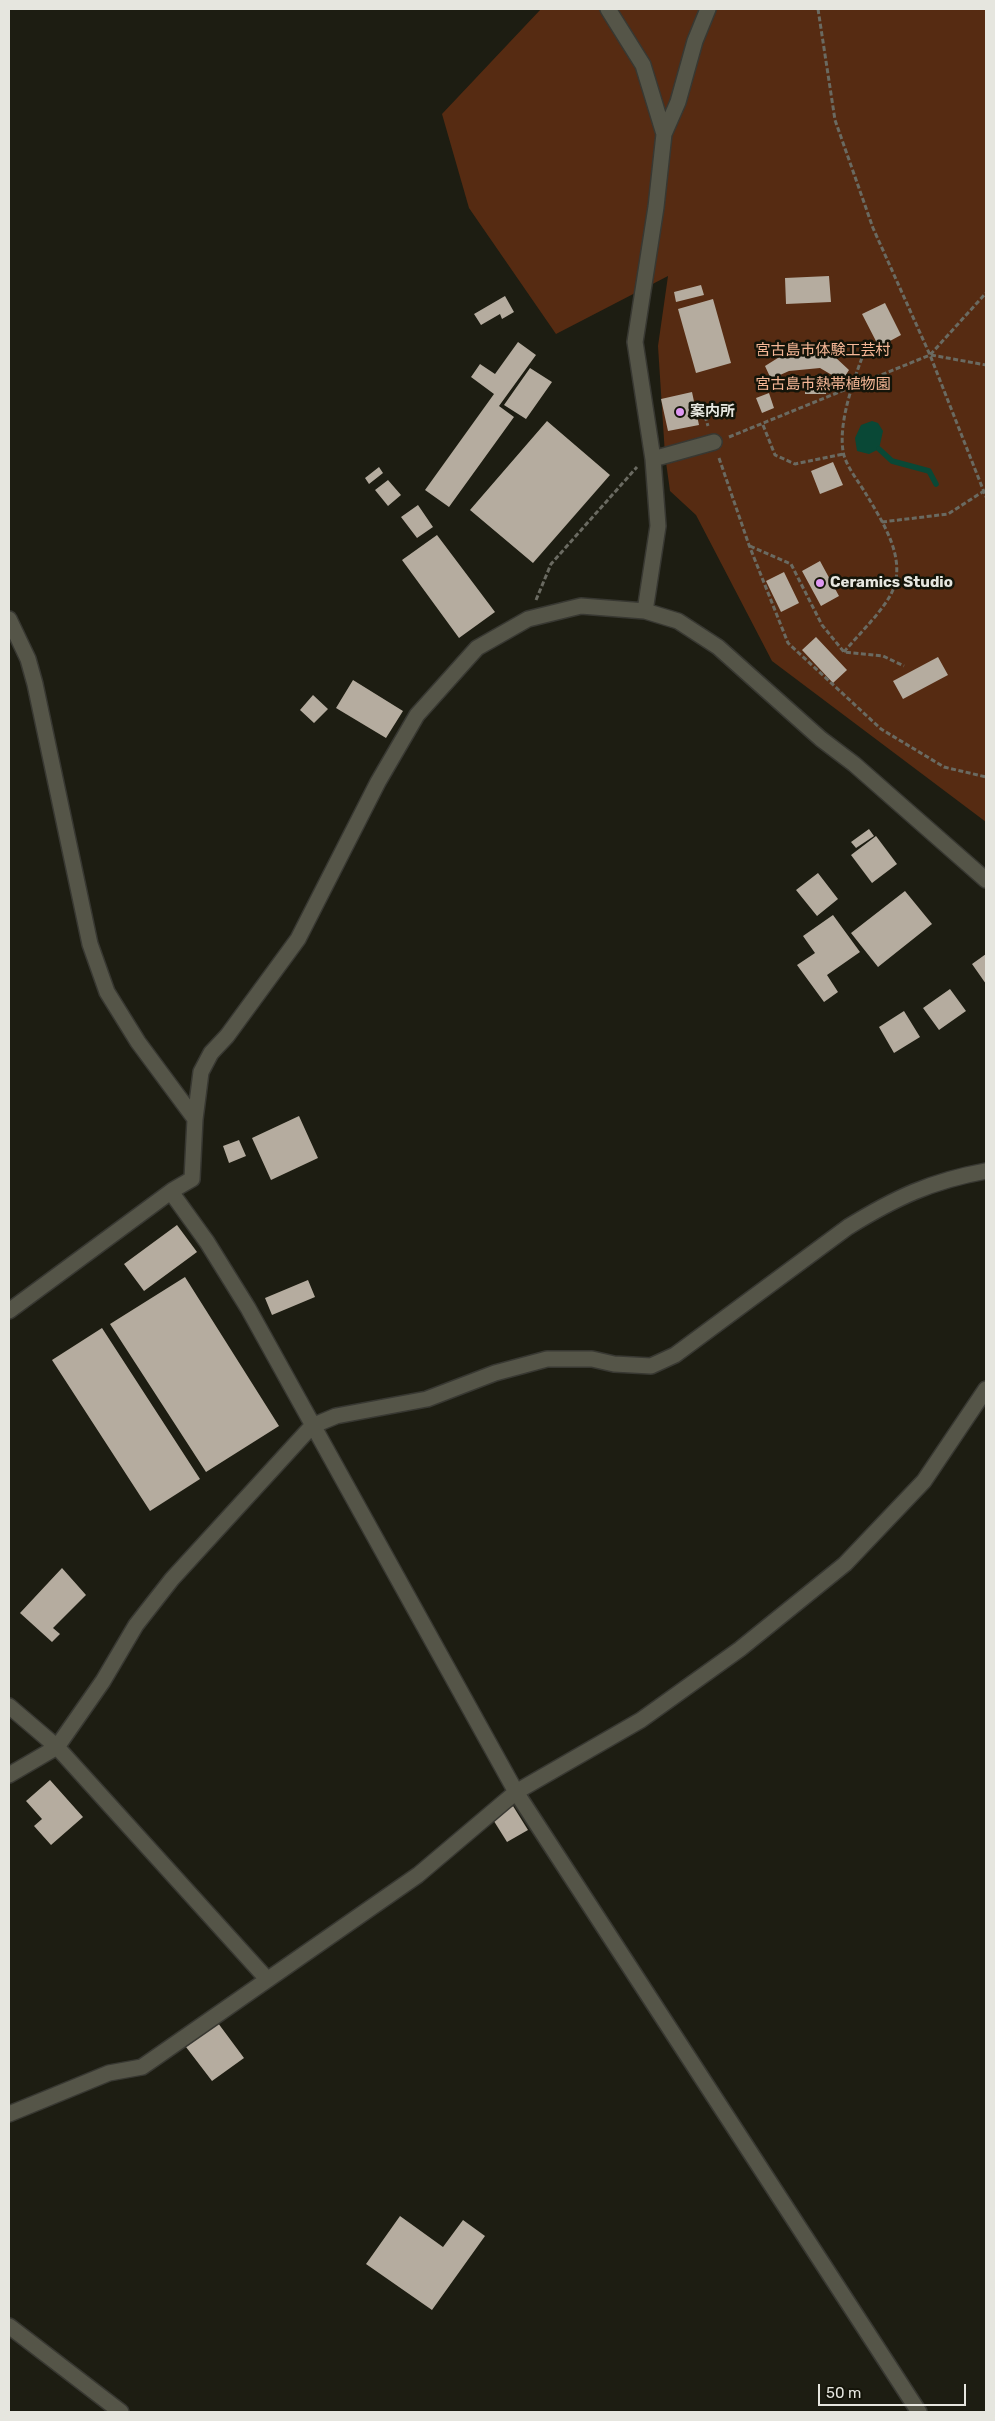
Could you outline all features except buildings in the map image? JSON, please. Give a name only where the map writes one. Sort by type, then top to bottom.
[{"type":"street","points":[[608,9],[643,65],[664,134]]},
{"type":"street","points":[[645,611],[658,526],[653,459],[635,342],[656,207],[664,134],[678,102],[695,41],[708,9]]},
{"type":"street","points":[[653,459],[714,442]]},
{"type":"street","points":[[9,1311],[171,1192],[192,1179],[195,1118],[201,1072],[211,1053],[227,1036],[298,939],[378,782],[417,715],[477,648],[528,618],[581,606],[645,611],[678,622],[718,647],[821,739],[854,764],[986,880]]},
{"type":"street","points":[[9,619],[28,659],[36,684],[90,944],[107,992],[138,1042],[195,1118]]},
{"type":"street","points":[[9,1775],[57,1748],[103,1681],[136,1625],[172,1579],[312,1426],[336,1416],[427,1399],[496,1374],[547,1359],[592,1359],[614,1364],[651,1366],[675,1355],[848,1228],[878,1209],[913,1190],[986,1171]]},
{"type":"street","points":[[171,1192],[207,1242],[248,1308],[516,1792],[919,2412]]},
{"type":"street","points":[[9,2114],[108,2073],[142,2067],[418,1875],[516,1792],[641,1720],[740,1649],[845,1564],[924,1481],[986,1389]]},
{"type":"street","points":[[9,1706],[57,1748],[267,1979]]},
{"type":"street","points":[[9,2326],[120,2412]]},
{"type":"path","points":[[818,9],[834,120],[873,228],[930,355],[986,497]]},
{"type":"path","points":[[714,442],[763,425],[852,386],[930,355],[986,293]]},
{"type":"path","points":[[844,652],[890,596],[897,575],[897,558],[882,522],[843,454],[842,438],[852,386],[868,341]]},
{"type":"path","points":[[930,355],[986,364]]},
{"type":"path","points":[[705,416],[749,545],[788,643],[881,729],[944,768],[986,777]]},
{"type":"path","points":[[763,425],[775,455],[795,464],[843,454]]},
{"type":"path","points":[[528,618],[551,564],[635,468],[653,459]]},
{"type":"path","points":[[882,522],[948,514],[984,491]]},
{"type":"path","points":[[749,545],[791,564],[822,625],[844,652],[883,656],[904,666]]},
{"type":"green space","name":"宮古島市体験工芸村","points":[[541,9],[986,9],[986,822],[772,661],[696,515],[670,491],[665,455],[658,346],[668,276],[556,334],[469,208],[442,114]]},
{"type":"shaded area","points":[[872,421],[878,423],[883,431],[879,449],[869,454],[857,451],[855,438],[861,425]]},
{"type":"waterway","points":[[879,449],[892,461],[929,471],[936,484]]},
{"type":"place","name":"案内所","points":[[680,412]]},
{"type":"place","name":"Ceramics Studio","points":[[820,583]]},
{"type":"park label","name":"宮古島市熱帯植物園","points":[[823,385]]}]
